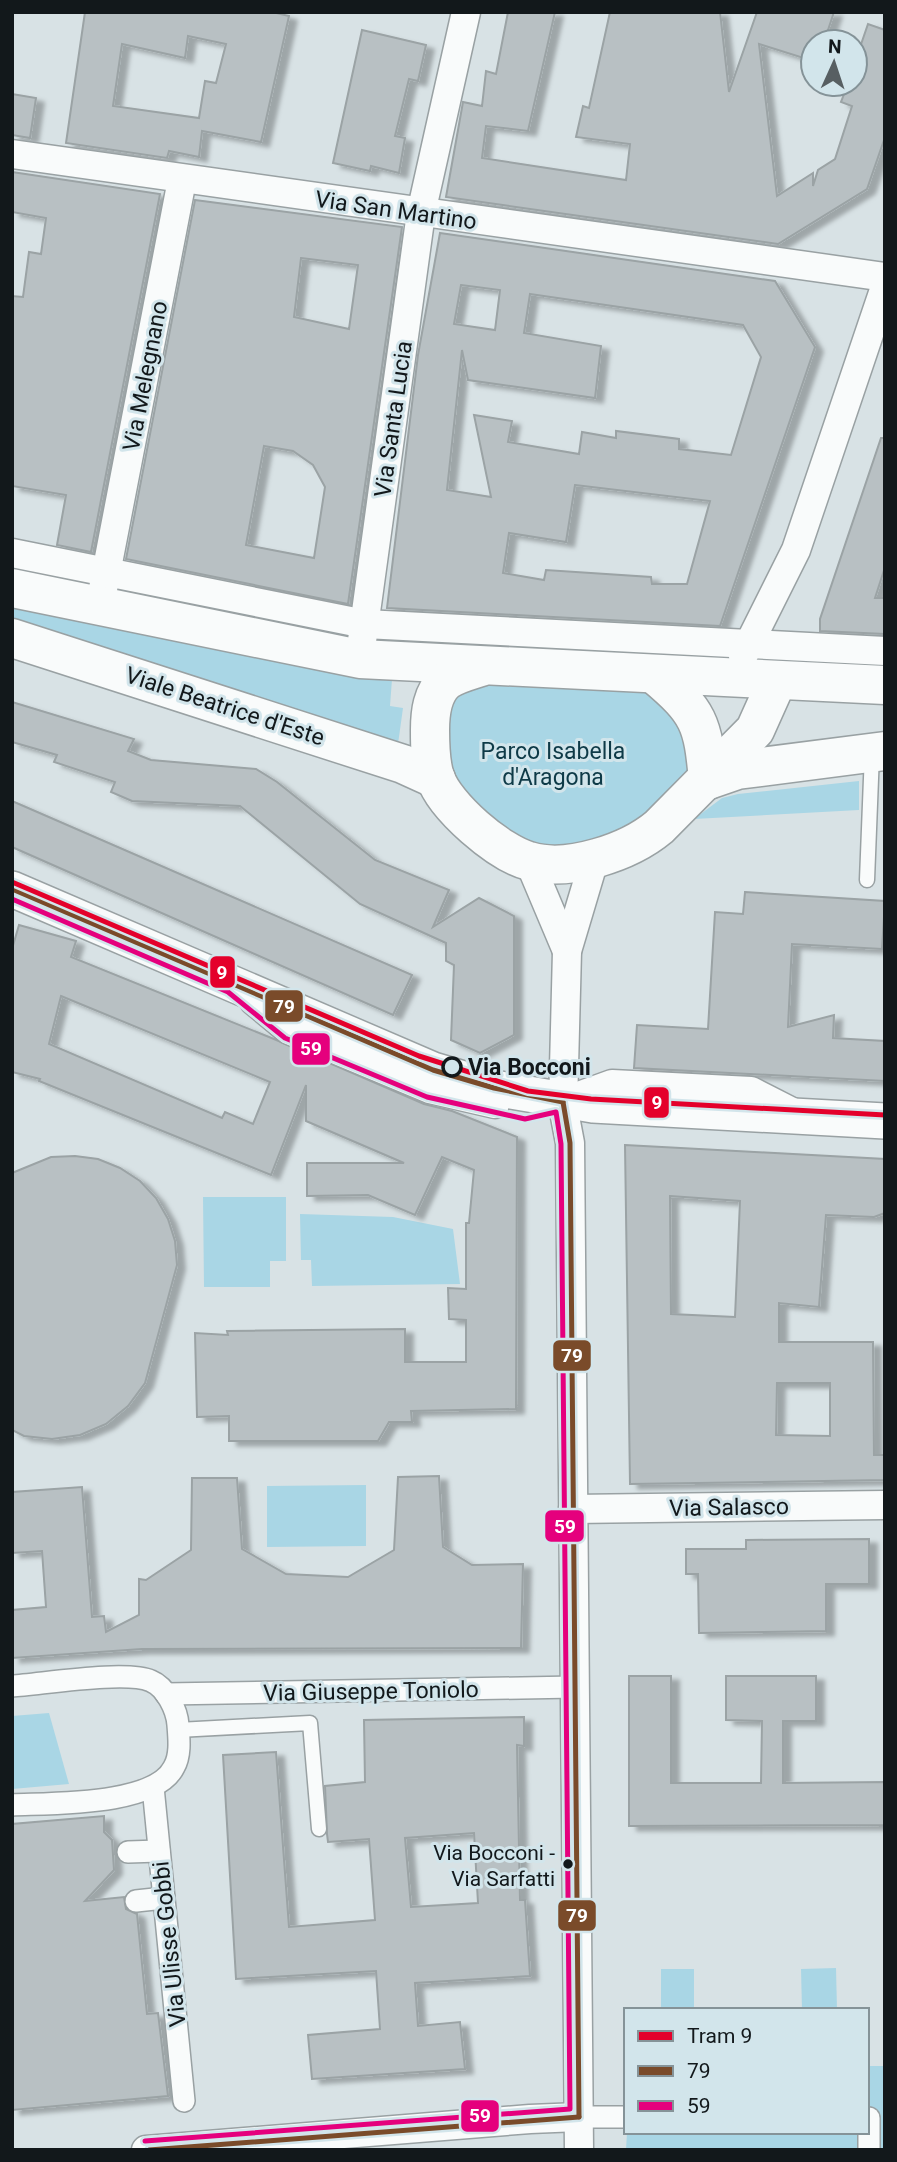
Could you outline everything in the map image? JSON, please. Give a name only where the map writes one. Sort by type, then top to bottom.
[{"type":"main road","points":[[12,588],[103,588],[362,642],[509,654],[611,655],[655,675],[693,710],[701,727],[708,780]]},
{"type":"main road","name":"Viale Beatrice d'Este","points":[[12,638],[390,760],[436,779]]},
{"type":"main road","points":[[509,654],[445,682],[434,696],[430,718],[430,747],[436,779],[475,827],[500,847],[529,861],[564,863],[621,851],[642,841],[708,780],[755,730],[779,663]]},
{"type":"main road","points":[[655,675],[729,679],[779,663],[885,685]]},
{"type":"main road","points":[[708,780],[737,770],[879,752]]},
{"type":"street","name":"Via Santa Lucia","points":[[362,642],[421,213],[466,12]]},
{"type":"street","name":"Via San Martino","points":[[12,155],[885,277]]},
{"type":"street","name":"Via Melegnano","points":[[103,588],[182,180]]},
{"type":"street","points":[[729,679],[751,644],[796,550],[885,287]]},
{"type":"street","points":[[779,663],[796,550]]},
{"type":"street","points":[[12,553],[103,588]]},
{"type":"street","points":[[362,642],[509,654]]},
{"type":"street","points":[[611,655],[751,644],[779,663],[885,651]]},
{"type":"street","points":[[579,2150],[570,1143],[563,1102],[567,951],[595,857]]},
{"type":"street","points":[[529,861],[567,951]]},
{"type":"street","points":[[12,889],[433,1070],[494,1088],[563,1102],[885,1121]]},
{"type":"street","name":"Via Salasco","points":[[573,1509],[885,1505]]},
{"type":"street","points":[[12,1686],[133,1677],[153,1681],[166,1694],[178,1716],[179,1745],[174,1769],[153,1787],[118,1798],[12,1805]]},
{"type":"street","name":"Via Giuseppe Toniolo","points":[[166,1694],[575,1687]]},
{"type":"street","name":"Via Ulisse Gobbi","points":[[153,1787],[164,1898],[171,2053],[184,2101]]},
{"type":"street","points":[[128,1852],[159,1851]]},
{"type":"street","points":[[136,1901],[164,1898]]},
{"type":"street","points":[[146,2150],[530,2119],[624,2117]]},
{"type":"street","points":[[869,2150],[874,2118]]},
{"type":"lane","points":[[867,880],[879,752]]},
{"type":"lane","points":[[178,1730],[310,1723],[318,1829]]},
{"type":"green space","points":[[12,601],[392,679],[390,706],[403,708],[398,744],[12,623]]},
{"type":"green space","name":"Parco Isabella d'Aragona","points":[[485,669],[650,679],[702,761],[629,842],[531,854],[445,786],[442,690]]},
{"type":"green space","points":[[859,781],[859,810],[694,819],[722,798],[738,794]]},
{"type":"green space","points":[[203,1197],[286,1197],[286,1261],[270,1261],[270,1287],[204,1287]]},
{"type":"green space","points":[[300,1214],[393,1217],[453,1229],[460,1284],[312,1286],[311,1260],[301,1260]]},
{"type":"green space","points":[[366,1485],[366,1546],[267,1547],[267,1486]]},
{"type":"green space","points":[[49,1713],[69,1784],[12,1789],[12,1716]]},
{"type":"green space","points":[[836,1968],[837,2008],[802,2008],[801,1969]]},
{"type":"green space","points":[[661,1969],[694,1969],[694,2008],[661,2008]]},
{"type":"green space","points":[[869,2066],[885,2066],[885,2150],[626,2150],[627,2134],[869,2134]]},
{"type":"building","points":[[85,12],[272,12],[289,16],[261,142],[202,131],[199,157],[169,151],[167,158],[66,143]],"holes":[[[188,36],[226,44],[216,83],[205,81],[199,118],[113,106],[122,44],[185,58]]]},
{"type":"building","points":[[508,12],[555,12],[528,131],[486,126],[482,158],[626,180],[630,144],[576,137],[583,106],[589,108],[610,12],[720,12],[729,92],[757,12],[834,12],[829,28],[799,28],[799,57],[759,44],[777,196],[813,173],[813,186],[818,170],[835,159],[852,106],[841,102],[843,98],[869,98],[868,24],[885,30],[885,137],[867,189],[778,244],[446,197],[463,102],[482,106],[486,71],[496,74]]},
{"type":"building","points":[[362,30],[426,45],[418,81],[409,79],[395,136],[405,138],[399,173],[371,166],[370,171],[333,163]]},
{"type":"building","points":[[12,94],[36,98],[30,138],[12,135]]},
{"type":"building","points":[[12,172],[160,194],[91,552],[57,545],[66,495],[12,486],[12,296],[23,297],[29,252],[41,254],[46,218],[12,212]]},
{"type":"building","points":[[195,200],[402,227],[348,604],[126,559]],"holes":[[[301,258],[358,265],[349,329],[294,317]],[[264,446],[293,451],[313,465],[325,487],[314,558],[246,545]]]},
{"type":"building","points":[[440,233],[775,281],[815,347],[720,626],[387,608],[418,355]],"holes":[[[461,285],[500,290],[495,330],[454,324]],[[530,294],[743,325],[761,357],[731,455],[679,449],[679,439],[616,431],[616,438],[582,432],[579,454],[508,442],[512,421],[474,415],[491,497],[447,490],[462,350],[468,380],[595,398],[601,346],[524,333]],[[575,485],[710,501],[687,584],[652,584],[651,577],[546,570],[544,580],[503,573],[509,533],[566,542]]]},
{"type":"building","points":[[881,438],[885,438],[885,567],[875,598],[885,598],[885,634],[820,631],[820,619]]},
{"type":"building","points":[[12,702],[134,739],[128,751],[151,760],[256,769],[277,782],[375,860],[449,890],[433,927],[479,898],[514,916],[514,1035],[480,1053],[451,1040],[454,965],[446,961],[446,943],[360,904],[240,806],[132,801],[111,792],[115,782],[54,762],[57,755],[12,742]]},
{"type":"building","points":[[12,801],[412,975],[393,1015],[12,847]]},
{"type":"building","points":[[745,892],[885,901],[882,949],[792,944],[788,1027],[834,1015],[833,1038],[885,1041],[885,1081],[634,1068],[637,1025],[708,1029],[715,912],[743,914]]},
{"type":"building","points":[[19,925],[76,941],[71,957],[274,1039],[424,1104],[452,1111],[517,1137],[516,1409],[411,1411],[412,1422],[389,1422],[378,1441],[229,1441],[229,1416],[197,1417],[195,1333],[228,1335],[227,1331],[405,1329],[405,1362],[466,1362],[466,1320],[449,1319],[448,1288],[466,1289],[466,1223],[469,1223],[474,1170],[442,1157],[415,1215],[368,1195],[307,1196],[307,1163],[404,1163],[306,1121],[306,1085],[271,1175],[39,1081],[40,1079],[12,1072],[12,949]],"holes":[[[61,996],[270,1082],[253,1124],[225,1112],[222,1118],[49,1044]]]},
{"type":"building","points":[[625,1145],[885,1159],[885,1213],[874,1217],[826,1215],[819,1307],[779,1303],[779,1342],[873,1342],[874,1455],[885,1455],[885,1480],[630,1484]],"holes":[[[670,1196],[740,1201],[735,1317],[671,1314]],[[777,1383],[830,1383],[830,1436],[776,1435]]]},
{"type":"building","points":[[51,1157],[98,1159],[120,1168],[140,1181],[156,1198],[168,1219],[175,1241],[177,1265],[145,1383],[128,1406],[106,1424],[80,1435],[52,1439],[24,1436],[12,1430],[12,1173]]},
{"type":"building","points":[[439,1476],[443,1547],[472,1565],[523,1564],[521,1648],[142,1649],[12,1658],[12,1610],[46,1607],[42,1551],[12,1553],[12,1492],[82,1487],[92,1617],[104,1616],[106,1632],[139,1615],[139,1579],[146,1580],[191,1550],[192,1478],[237,1478],[242,1549],[286,1574],[348,1577],[394,1550],[398,1477]]},
{"type":"building","points":[[869,1539],[869,1584],[826,1584],[826,1631],[699,1633],[698,1574],[686,1574],[686,1549],[746,1549],[746,1540]]},
{"type":"building","points":[[629,1676],[671,1676],[671,1783],[761,1783],[762,1721],[726,1720],[726,1676],[816,1676],[816,1721],[783,1721],[783,1783],[885,1782],[885,1825],[629,1826]]},
{"type":"building","points":[[524,1717],[524,1746],[517,1745],[520,1900],[525,1900],[530,1976],[415,1983],[418,2026],[460,2022],[465,2069],[312,2079],[308,2035],[380,2029],[376,1971],[236,1979],[223,1755],[276,1752],[289,1927],[375,1920],[369,1839],[328,1842],[327,1834],[325,1786],[365,1782],[364,1720]],"holes":[[[474,1833],[478,1903],[411,1907],[405,1838]]]},
{"type":"building","points":[[104,1816],[104,1832],[112,1840],[114,1870],[85,1901],[124,1897],[126,1909],[137,1914],[147,2014],[158,2013],[168,2096],[12,2110],[12,1824]]},
{"type":"tram line","name":"9","points":[[12,882],[419,1056],[528,1091],[591,1099],[885,1115]]},
{"type":"transit line","name":"79","points":[[12,889],[433,1070],[494,1088],[563,1102]]},
{"type":"transit line","name":"59","points":[[12,899],[228,992],[285,1038],[427,1097],[525,1119],[556,1112],[561,1144],[570,2109],[145,2141]]},
{"type":"transit line","name":"79","points":[[563,1102],[570,1143],[579,2117]]},
{"type":"transit line","name":"79","points":[[149,2150],[579,2117]]},
{"type":"place","name":"Via Bocconi","points":[[452,1067]]},
{"type":"place","name":"Via Bocconi - Via Sarfatti","points":[[568,1864]]}]
